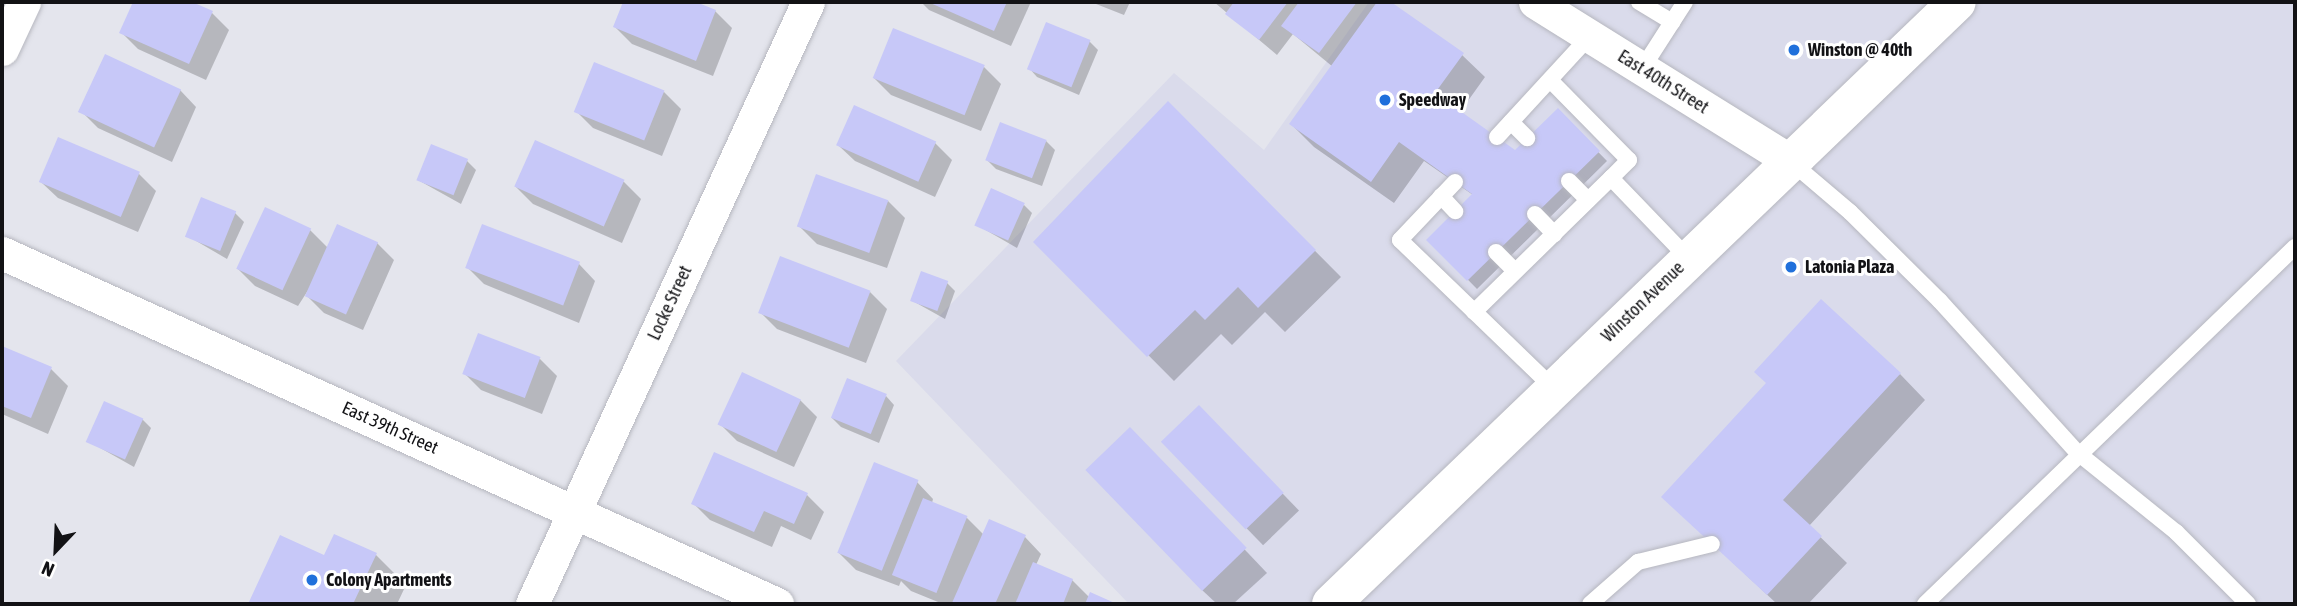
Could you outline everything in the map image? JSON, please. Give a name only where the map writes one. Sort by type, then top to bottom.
[{"type":"main road","name":"Winston Avenue","points":[[1331,604],[1552,387],[1957,2]]},
{"type":"street","points":[[2,49],[24,2]]},
{"type":"street","name":"Locke Street","points":[[532,604],[808,2]]},
{"type":"street","name":"East 40th Street","points":[[1535,2],[1790,161]]},
{"type":"street","name":"East 39th Street","points":[[2,253],[777,604]]},
{"type":"lane","points":[[1639,2],[1672,22]]},
{"type":"lane","points":[[1642,69],[1685,2]]},
{"type":"lane","points":[[1497,137],[1589,37]]},
{"type":"lane","points":[[1474,312],[1629,160],[1551,81]]},
{"type":"lane","points":[[1511,122],[1527,138]]},
{"type":"lane","points":[[1790,161],[1850,212],[1931,292],[2078,453],[2176,531],[2248,604]]},
{"type":"lane","points":[[1611,178],[1688,258]]},
{"type":"lane","points":[[1569,181],[1588,200]]},
{"type":"lane","points":[[1455,182],[1400,240],[1552,387]]},
{"type":"lane","points":[[1441,196],[1455,211]]},
{"type":"lane","points":[[1535,214],[1554,234]]},
{"type":"lane","points":[[1925,604],[2078,453],[2295,247]]},
{"type":"lane","points":[[1496,252],[1516,271]]},
{"type":"lane","points":[[1590,604],[1638,562],[1712,544]]},
{"type":"shaded area","points":[[1369,2],[2295,2],[2295,604],[1129,604],[896,361],[1174,73],[1264,150]]},
{"type":"building","points":[[133,2],[192,2],[213,11],[189,64],[119,33]]},
{"type":"building","points":[[623,2],[696,2],[716,10],[696,61],[613,27]]},
{"type":"building","points":[[928,2],[1007,2],[994,31]]},
{"type":"building","points":[[1234,2],[1288,2],[1259,40],[1225,14]]},
{"type":"building","points":[[1299,2],[1357,2],[1319,53],[1281,26]]},
{"type":"building","points":[[1377,2],[1391,2],[1464,53],[1435,93],[1515,150],[1558,108],[1600,151],[1467,281],[1426,240],[1472,194],[1399,142],[1371,182],[1289,124]]},
{"type":"building","points":[[1046,22],[1091,40],[1071,87],[1027,69]]},
{"type":"building","points":[[893,28],[985,65],[965,115],[873,78]]},
{"type":"building","points":[[105,54],[181,89],[154,148],[78,112]]},
{"type":"building","points":[[594,62],[664,90],[644,141],[574,112]]},
{"type":"building","points":[[1168,101],[1316,250],[1258,308],[1238,287],[1205,320],[1195,310],[1147,357],[1033,242]]},
{"type":"building","points":[[854,105],[936,142],[918,182],[836,145]]},
{"type":"building","points":[[1000,122],[1047,140],[1032,178],[985,160]]},
{"type":"building","points":[[58,137],[140,172],[121,217],[39,182]]},
{"type":"building","points":[[535,140],[625,180],[604,226],[514,187]]},
{"type":"building","points":[[431,144],[468,159],[453,195],[416,180]]},
{"type":"building","points":[[816,174],[888,200],[869,253],[797,227]]},
{"type":"building","points":[[991,188],[1025,203],[1008,241],[974,225]]},
{"type":"building","points":[[201,197],[236,211],[220,251],[185,237]]},
{"type":"building","points":[[265,207],[311,229],[282,290],[236,269]]},
{"type":"building","points":[[337,224],[378,242],[346,314],[305,296]]},
{"type":"building","points":[[482,224],[580,262],[563,306],[465,268]]},
{"type":"building","points":[[780,256],[871,291],[849,348],[758,313]]},
{"type":"building","points":[[921,271],[948,281],[937,311],[910,301]]},
{"type":"building","points":[[1821,299],[1901,373],[1783,500],[1822,536],[1767,595],[1661,497],[1766,383],[1754,372]]},
{"type":"building","points":[[478,333],[541,357],[525,398],[462,374]]},
{"type":"building","points":[[2,346],[52,367],[31,418],[2,406]]},
{"type":"building","points":[[742,372],[801,399],[776,452],[717,425]]},
{"type":"building","points":[[847,378],[887,394],[871,434],[831,418]]},
{"type":"building","points":[[104,401],[143,418],[125,460],[86,442]]},
{"type":"building","points":[[1199,405],[1284,493],[1246,530],[1161,442]]},
{"type":"building","points":[[1130,427],[1247,548],[1202,591],[1085,470]]},
{"type":"building","points":[[714,452],[808,493],[794,524],[764,511],[754,532],[691,504]]},
{"type":"building","points":[[874,462],[919,480],[882,571],[837,553]]},
{"type":"building","points":[[923,498],[968,516],[936,593],[892,575]]},
{"type":"building","points":[[989,519],[1026,535],[995,604],[952,603]]},
{"type":"building","name":"Colony Apartments","points":[[334,534],[377,553],[353,604],[248,604],[280,535],[324,555]]},
{"type":"building","points":[[1033,562],[1073,579],[1063,604],[1015,604]]},
{"type":"building","points":[[1090,592],[1117,604],[1085,604]]},
{"type":"place","name":"Winston @ 40th","points":[[1794,50]]},
{"type":"place","name":"Speedway","points":[[1385,100]]},
{"type":"place","name":"Latonia Plaza","points":[[1791,267]]},
{"type":"place","name":"Colony Apartments","points":[[312,580]]}]
